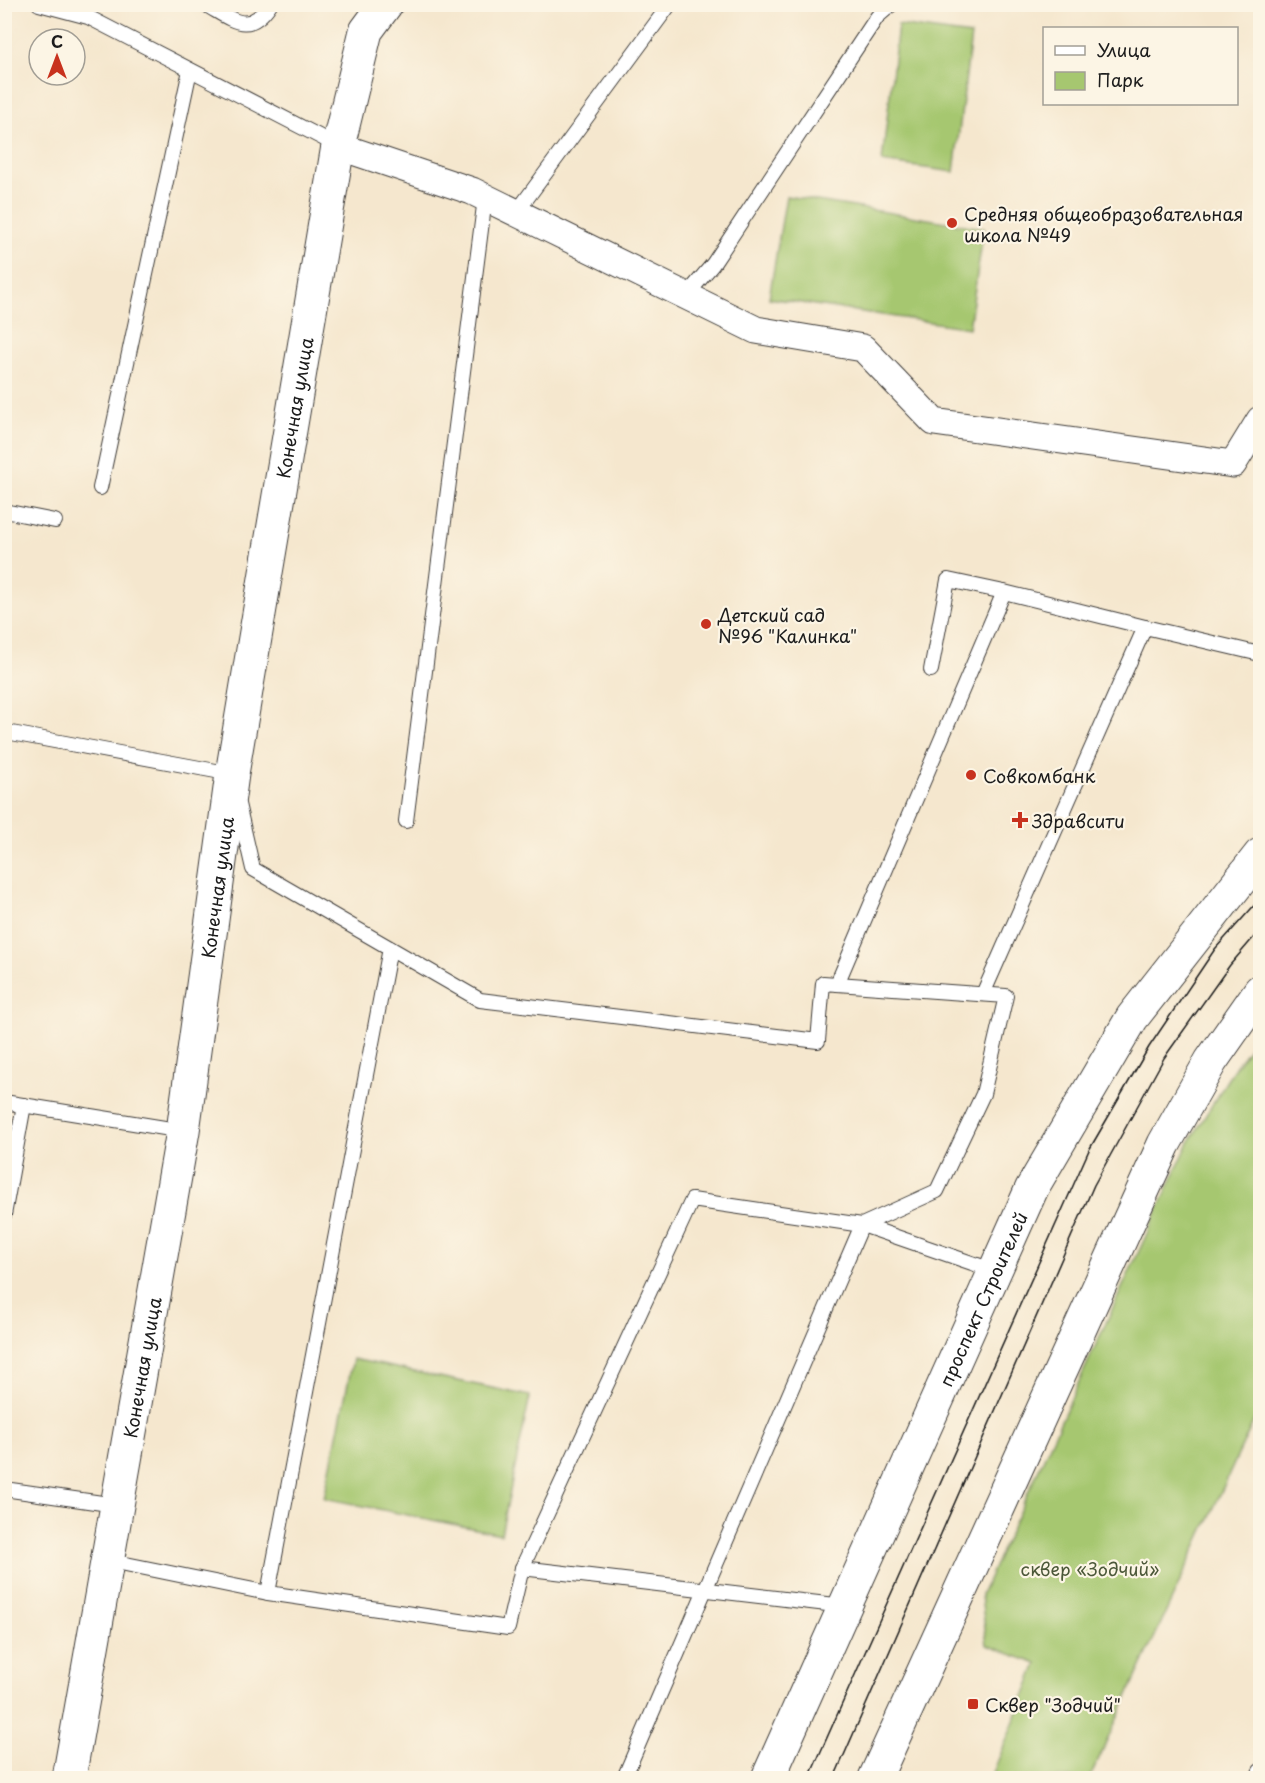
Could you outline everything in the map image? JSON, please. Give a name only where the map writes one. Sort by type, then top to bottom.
[{"type":"main road","name":"Конечная улица","points":[[69,1779],[183,1131],[232,774],[338,146],[366,32],[386,4]]},
{"type":"main road","name":"проспект Строителей","points":[[768,1779],[1032,1188],[1132,1018],[1260,855]]},
{"type":"main road","points":[[874,1779],[1164,1144],[1211,1061],[1257,1000]]},
{"type":"street","points":[[338,146],[485,198],[756,330],[863,348],[934,422],[1233,464],[1260,420]]},
{"type":"lane","points":[[39,4],[88,17],[338,146]]},
{"type":"lane","points":[[204,4],[238,23],[251,23],[261,17],[270,4]]},
{"type":"lane","points":[[516,213],[670,4]]},
{"type":"lane","points":[[686,296],[713,264],[876,17],[892,4]]},
{"type":"lane","points":[[100,488],[190,70]]},
{"type":"lane","points":[[406,821],[485,198]]},
{"type":"lane","points":[[4,512],[55,520]]},
{"type":"lane","points":[[931,670],[948,580],[1260,654]]},
{"type":"lane","points":[[837,984],[1004,592]]},
{"type":"lane","points":[[983,994],[1145,627]]},
{"type":"lane","points":[[4,740],[6,732],[232,774],[253,869],[480,1000],[818,1041],[823,983],[1005,996],[983,1094],[937,1191],[862,1225],[624,1779]]},
{"type":"lane","points":[[268,1593],[390,948]]},
{"type":"lane","points":[[4,1102],[183,1131]]},
{"type":"lane","points":[[4,1215],[24,1105]]},
{"type":"lane","points":[[106,1560],[268,1593],[508,1628],[522,1568],[692,1200],[862,1225],[995,1271]]},
{"type":"lane","points":[[4,1488],[116,1505]]},
{"type":"lane","points":[[522,1568],[846,1606]]},
{"type":"lane","points":[[1257,1779],[1260,1771]]},
{"type":"green space","points":[[898,25],[971,35],[954,172],[882,162]]},
{"type":"green space","points":[[786,196],[984,228],[969,328],[769,298]]},
{"type":"green space","name":"сквер «Зодчий»","points":[[1260,1035],[1260,1407],[1090,1778],[991,1778],[1037,1664],[987,1645],[981,1595],[1188,1144],[1237,1064]]},
{"type":"green space","points":[[353,1359],[530,1396],[501,1534],[324,1498]]},
{"type":"tram line","points":[[809,1778],[1089,1150],[1149,1047],[1215,949],[1260,899]]},
{"type":"tram line","points":[[834,1778],[1094,1185],[1164,1058],[1230,965],[1260,930]]},
{"type":"place","name":"Средняя общеобразовательная школа №49","points":[[952,223]]},
{"type":"place","name":"Детский сад №96 \"Калинка\"","points":[[706,624]]},
{"type":"place","name":"Совкомбанк","points":[[971,775]]},
{"type":"place","name":"Здравсити","points":[[1020,820]]},
{"type":"place","name":"Сквер \"Зодчий\"","points":[[973,1704]]}]
